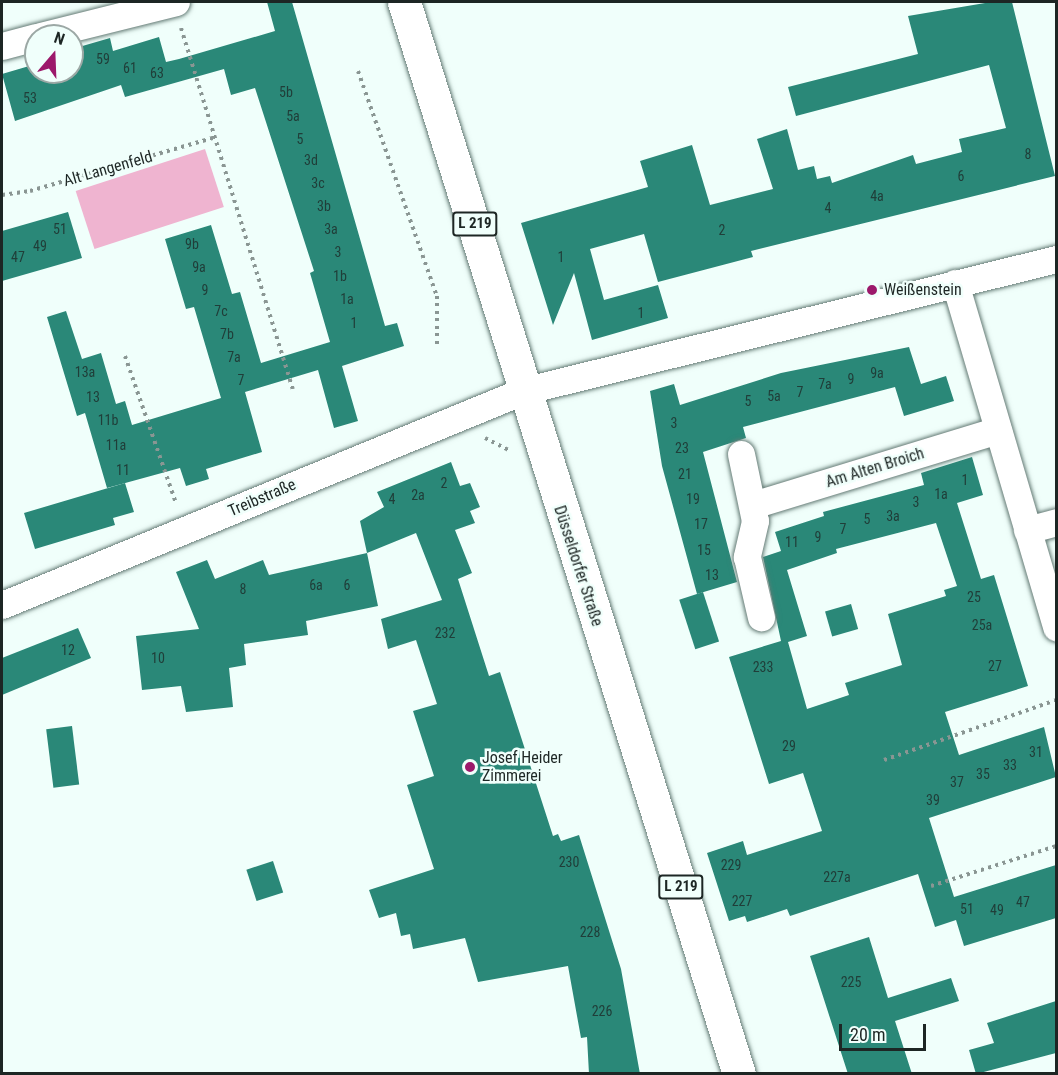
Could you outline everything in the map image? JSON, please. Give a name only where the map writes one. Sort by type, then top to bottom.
[{"type":"main road","name":"Düsseldorfer Straße","points":[[404,2],[425,56],[523,392],[739,1074]]},
{"type":"main road","name":"Düsseldorfer Straße","points":[[416,2],[425,56]]},
{"type":"street","points":[[84,25],[174,2]]},
{"type":"street","points":[[2,46],[24,40]]},
{"type":"street","points":[[523,392],[1056,259]]},
{"type":"street","points":[[955,283],[1056,627]]},
{"type":"street","name":"Treibstraße","points":[[2,605],[523,392]]},
{"type":"street","name":"Am Alten Broich","points":[[753,505],[998,430]]},
{"type":"street","points":[[741,454],[753,505],[747,557],[761,617]]},
{"type":"street","points":[[1027,530],[1056,522]]},
{"type":"path","points":[[174,2],[213,138],[293,389]]},
{"type":"path","points":[[358,71],[437,296],[437,347]]},
{"type":"path","name":"Alt Langenfeld","points":[[2,195],[30,191],[213,138]]},
{"type":"path","points":[[126,356],[185,531]]},
{"type":"path","points":[[475,437],[506,445],[516,459]]},
{"type":"path","points":[[884,760],[1056,700]]},
{"type":"path","points":[[931,886],[1056,846]]},
{"type":"shaded area","points":[[205,149],[224,207],[95,249],[76,191]]},
{"type":"building","points":[[267,2],[292,2],[385,326],[397,323],[404,346],[342,366],[358,421],[334,428],[318,370],[245,392],[262,452],[206,469],[209,479],[186,486],[180,468],[107,488],[85,413],[77,416],[47,317],[66,311],[82,359],[101,353],[116,404],[125,401],[132,425],[221,398],[194,307],[186,309],[165,239],[211,225],[232,294],[240,292],[261,363],[330,342],[310,273],[314,271],[255,88],[231,95],[224,69],[125,97],[121,85],[15,121],[2,74],[24,68],[24,84],[84,84],[84,46],[110,38],[113,51],[159,37],[166,62],[275,31]]},
{"type":"building","points":[[991,2],[1012,2],[1055,176],[751,251],[753,257],[658,282],[644,234],[590,249],[604,300],[658,285],[668,318],[592,340],[574,273],[553,325],[521,223],[648,187],[640,161],[692,145],[710,205],[773,189],[757,139],[787,129],[798,170],[814,166],[817,179],[830,176],[832,183],[913,155],[916,164],[962,152],[959,139],[1006,128],[989,65],[796,116],[788,87],[918,54],[908,16]]},
{"type":"building","points":[[68,212],[82,258],[2,281],[2,231]]},
{"type":"building","points":[[909,347],[921,384],[946,376],[954,401],[904,416],[895,387],[743,427],[746,438],[703,452],[737,582],[697,594],[662,466],[650,391],[674,384],[680,405],[781,373]]},
{"type":"building","points":[[972,457],[983,495],[957,503],[981,579],[994,575],[1028,686],[945,712],[959,755],[1044,727],[1056,777],[929,818],[954,897],[1056,865],[1056,918],[964,946],[956,920],[935,927],[918,874],[790,916],[787,909],[747,922],[745,916],[729,921],[707,853],[743,841],[747,855],[822,831],[803,773],[769,784],[729,657],[781,641],[763,557],[781,551],[775,532],[824,516],[823,512],[924,485],[921,473]],"holes":[[[936,523],[957,586],[944,590],[946,596],[888,614],[902,665],[845,683],[849,695],[807,709],[788,642],[807,636],[787,570],[837,553],[836,549]]]},
{"type":"building","points":[[451,462],[460,486],[470,483],[480,507],[470,511],[475,523],[455,530],[472,573],[458,579],[489,676],[500,672],[553,836],[558,834],[561,841],[579,835],[621,969],[640,1074],[589,1074],[587,1037],[581,1038],[568,966],[478,982],[465,938],[413,949],[410,934],[401,936],[396,913],[379,918],[369,890],[434,869],[407,785],[434,776],[413,711],[437,704],[416,640],[388,649],[381,619],[442,600],[416,533],[367,553],[360,521],[384,507],[377,492]]},
{"type":"building","points":[[125,483],[134,512],[113,518],[115,525],[35,549],[24,513]]},
{"type":"building","points":[[367,553],[378,606],[306,621],[308,635],[244,644],[246,665],[229,668],[233,707],[186,712],[181,686],[142,690],[136,636],[199,629],[176,572],[207,560],[215,579],[263,560],[269,575]]},
{"type":"building","points":[[703,592],[719,641],[695,649],[679,600]]},
{"type":"building","points":[[851,604],[858,629],[832,636],[825,611]]},
{"type":"building","points":[[78,628],[91,658],[2,695],[2,658]]},
{"type":"building","points":[[72,726],[79,785],[53,788],[46,729]]},
{"type":"building","points":[[273,861],[283,892],[257,901],[246,870]]},
{"type":"building","points":[[869,937],[888,998],[951,978],[959,1001],[895,1021],[912,1074],[848,1074],[810,956]]},
{"type":"building","points":[[1056,1001],[1056,1053],[976,1074],[969,1050],[994,1043],[987,1023]]},
{"type":"place","name":"Weißenstein","points":[[872,290]]},
{"type":"place","name":"Josef Heider Zimmerei","points":[[470,767]]}]
